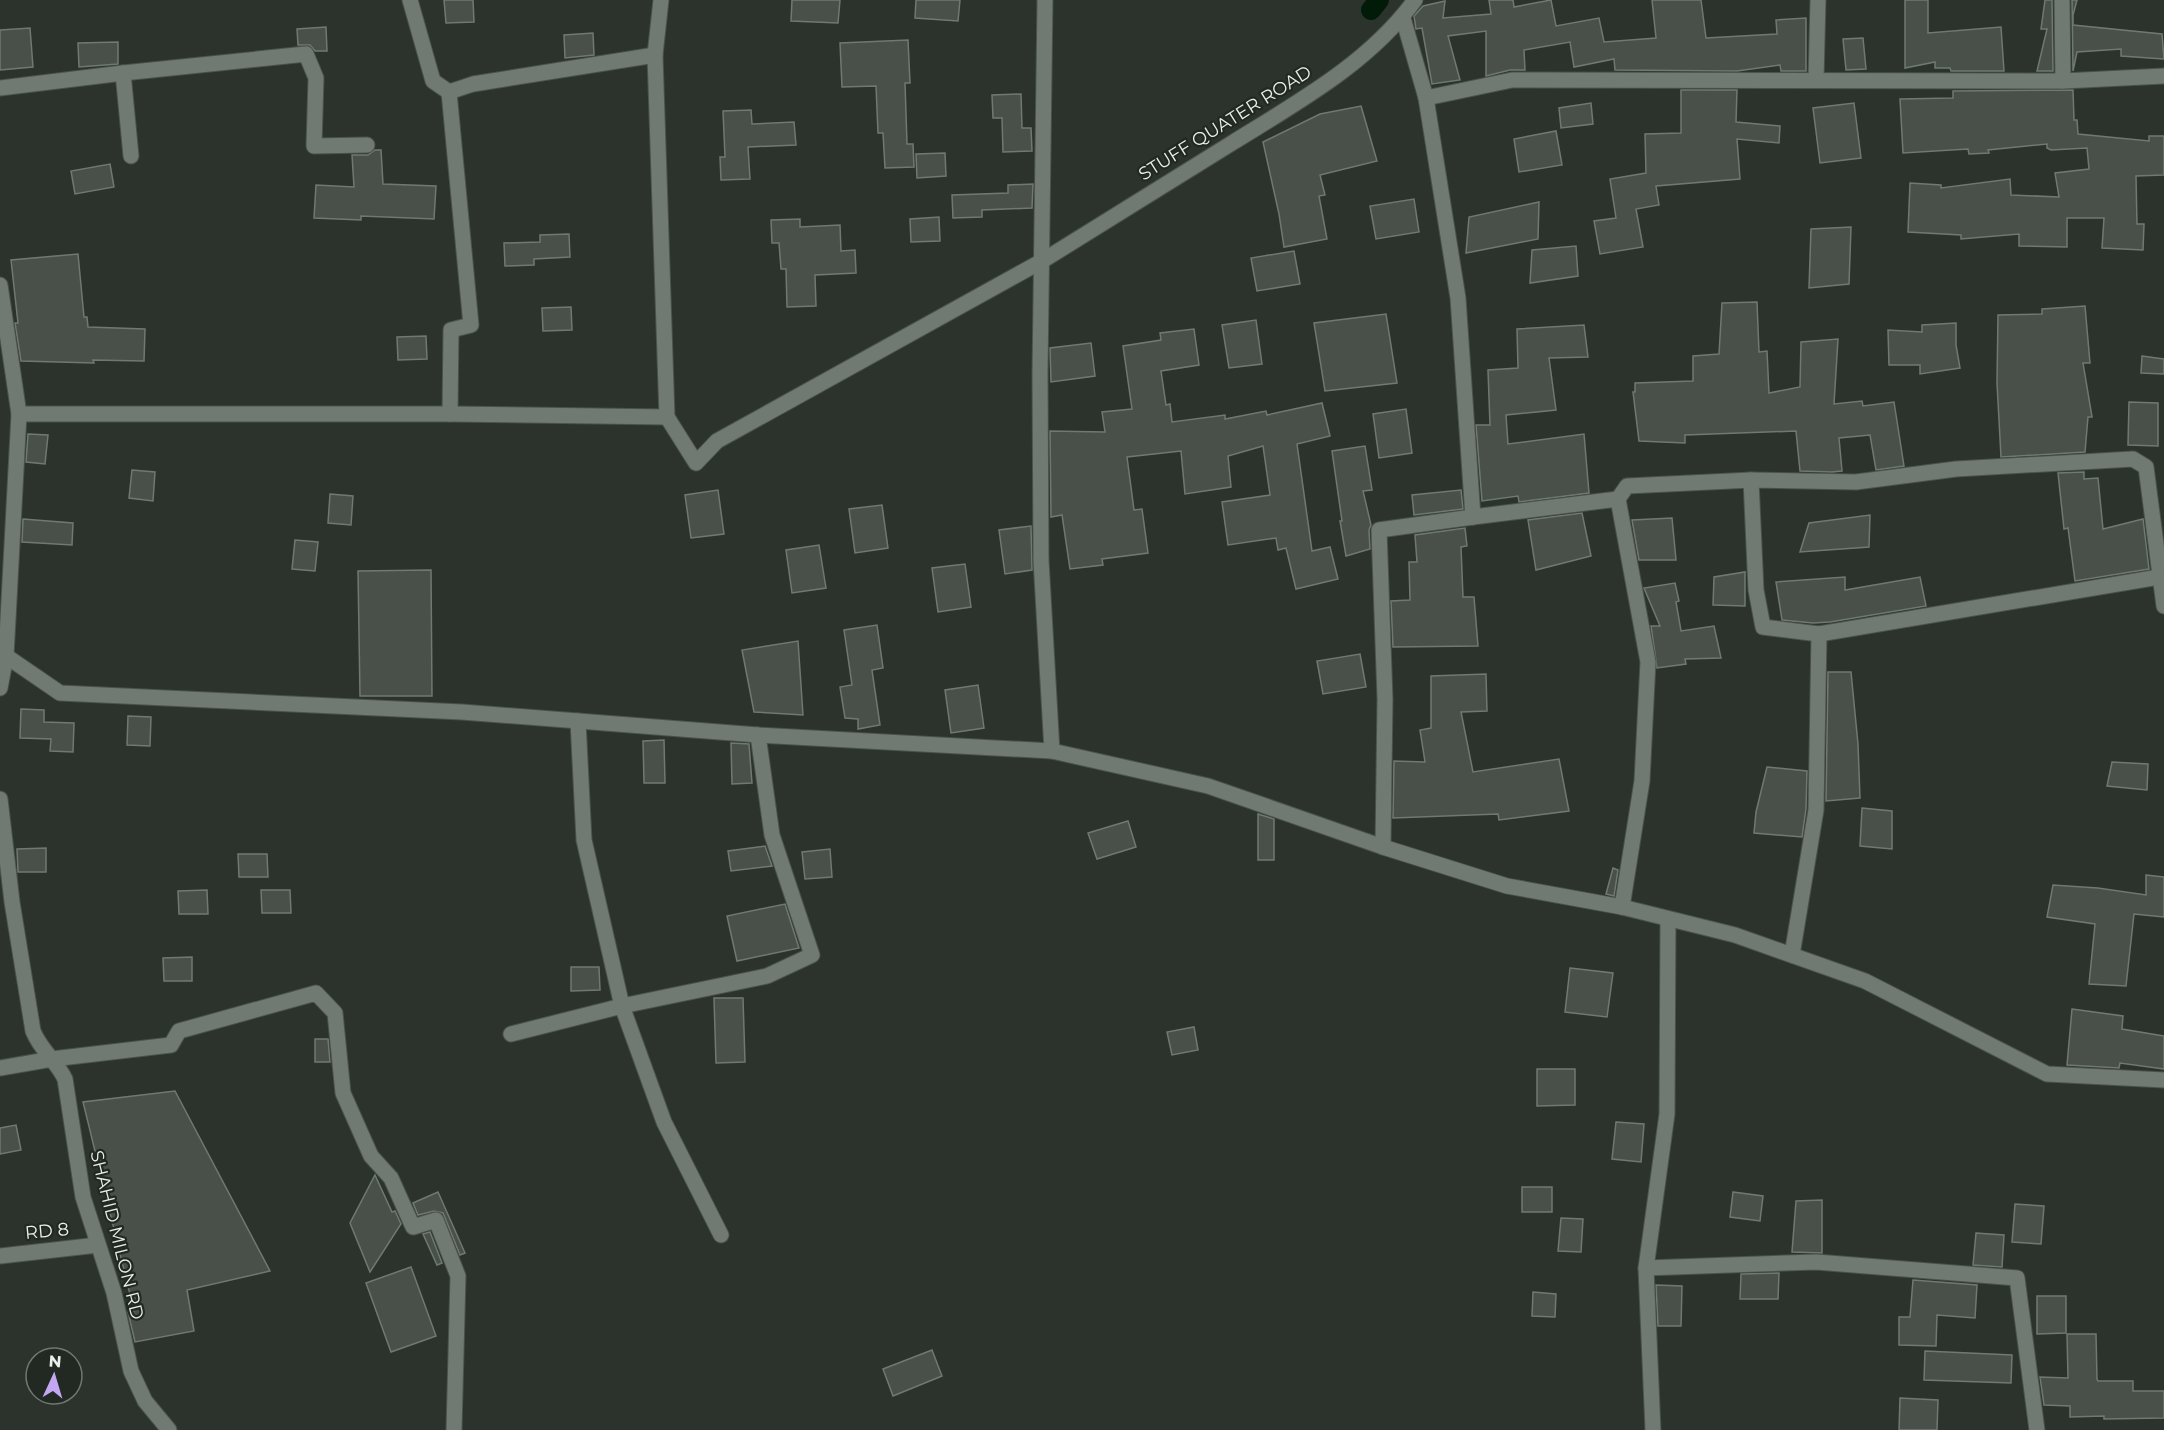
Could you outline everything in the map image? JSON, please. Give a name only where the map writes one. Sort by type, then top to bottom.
[{"type":"street","points":[[410,0],[433,81],[449,92]]},
{"type":"street","points":[[19,414],[450,414],[667,417],[655,55],[661,0]]},
{"type":"street","points":[[1046,0],[1041,560],[1052,751]]},
{"type":"street","name":"STUFF QUATER ROAD","points":[[667,417],[696,463],[717,441],[1042,261],[1309,95],[1362,57],[1403,18],[1416,0]]},
{"type":"street","points":[[1816,79],[1818,0]]},
{"type":"street","points":[[2062,0],[2063,81]]},
{"type":"street","points":[[1403,18],[1426,98],[1458,298],[1473,517]]},
{"type":"street","points":[[0,88],[306,54],[316,78],[314,147],[367,145]]},
{"type":"street","points":[[449,92],[473,84],[655,55]]},
{"type":"street","points":[[123,73],[131,156]]},
{"type":"street","points":[[1426,98],[1512,80],[2063,81],[2164,76]]},
{"type":"street","points":[[449,92],[471,326],[451,330],[450,414]]},
{"type":"street","points":[[0,285],[19,414],[0,688]]},
{"type":"street","points":[[1383,847],[1385,699],[1378,530],[1618,499],[1628,486],[1751,480],[1856,482],[1956,469],[2133,459],[2146,467],[2164,606]]},
{"type":"street","points":[[1751,480],[1756,590],[1763,627],[1819,634],[2159,577]]},
{"type":"street","points":[[1618,499],[1648,662],[1642,781],[1622,908]]},
{"type":"street","points":[[1792,955],[1816,810],[1819,634]]},
{"type":"street","points":[[3,655],[60,693],[462,712],[758,735],[1052,751],[1208,786],[1383,847],[1507,886],[1622,908],[1735,935],[1865,981],[2047,1074],[2164,1080]]},
{"type":"street","points":[[578,722],[584,840],[622,1006],[664,1122],[721,1235]]},
{"type":"street","points":[[511,1034],[622,1006],[767,976],[812,956],[772,835],[758,735]]},
{"type":"street","name":"SHAHID MILON RD","points":[[0,799],[12,902],[33,1031],[38,1044],[60,1069],[65,1079],[83,1197],[114,1293],[131,1371],[145,1401],[169,1430]]},
{"type":"street","points":[[1653,1430],[1646,1268],[1667,1114],[1668,920]]},
{"type":"street","points":[[0,1068],[52,1059],[171,1045],[179,1030],[316,993],[335,1013],[343,1093],[371,1156],[391,1178],[413,1227],[436,1220],[458,1276],[454,1430]]},
{"type":"street","name":"RD 8","points":[[0,1256],[98,1245]]},
{"type":"street","points":[[1646,1268],[1816,1262],[2017,1278],[2037,1430]]},
{"type":"building","points":[[444,0],[473,0],[474,22],[446,23]]},
{"type":"building","points":[[792,0],[840,0],[838,23],[791,21]]},
{"type":"building","points":[[916,0],[960,0],[958,21],[915,18]]},
{"type":"building","points":[[1489,0],[1513,0],[1514,7],[1551,0],[1556,26],[1599,18],[1604,42],[1656,38],[1652,0],[1701,0],[1706,38],[1777,34],[1776,20],[1806,18],[1806,71],[1781,71],[1780,65],[1737,71],[1615,70],[1614,59],[1574,67],[1570,42],[1524,50],[1525,70],[1510,70],[1486,76],[1486,31],[1448,36],[1460,80],[1432,84],[1422,28],[1416,29],[1414,16],[1423,6],[1445,1],[1443,18],[1491,14]]},
{"type":"building","points":[[1905,0],[1928,0],[1928,33],[2001,27],[2004,71],[1951,71],[1950,68],[1935,68],[1935,62],[1905,68]]},
{"type":"building","points":[[2045,0],[2052,0],[2053,71],[2037,71],[2047,29],[2041,29]]},
{"type":"building","points":[[2072,0],[2077,0],[2073,25],[2162,34],[2164,59],[2121,56],[2121,49],[2077,52],[2073,71]]},
{"type":"building","points":[[326,27],[327,51],[315,51],[310,45],[298,45],[297,29]]},
{"type":"building","points":[[30,28],[33,67],[0,70],[0,30]]},
{"type":"building","points":[[593,33],[594,55],[565,58],[564,35]]},
{"type":"building","points":[[1863,38],[1866,69],[1846,70],[1843,39]]},
{"type":"building","points":[[908,40],[910,83],[905,83],[907,144],[913,144],[914,167],[885,168],[883,133],[878,133],[876,86],[842,87],[840,43]]},
{"type":"building","points":[[118,42],[118,64],[79,67],[78,43]]},
{"type":"building","points":[[1681,90],[1737,90],[1736,122],[1780,126],[1779,143],[1737,139],[1740,179],[1656,186],[1659,205],[1636,209],[1643,247],[1600,254],[1594,221],[1616,218],[1610,179],[1646,173],[1645,134],[1681,133]]},
{"type":"building","points":[[2073,90],[2074,120],[2077,120],[2078,134],[2149,141],[2149,136],[2164,136],[2164,175],[2136,176],[2137,224],[2144,224],[2143,250],[2102,248],[2104,218],[2067,218],[2067,247],[2019,246],[2019,234],[1961,239],[1961,235],[1908,232],[1910,183],[1941,185],[1941,188],[2010,179],[2011,195],[2059,197],[2055,173],[2089,169],[2087,148],[2051,150],[2047,148],[2047,144],[1988,150],[1989,153],[1969,154],[1968,149],[1903,153],[1900,99],[1953,98],[1953,91]]},
{"type":"building","points":[[1021,94],[1022,128],[1031,128],[1032,151],[1003,152],[1002,118],[993,118],[992,95]]},
{"type":"building","points":[[1591,103],[1593,124],[1561,128],[1559,108]]},
{"type":"building","points":[[1854,103],[1861,158],[1820,163],[1813,108]]},
{"type":"building","points":[[1361,106],[1377,161],[1320,175],[1325,195],[1319,196],[1327,239],[1284,247],[1263,142],[1320,114]]},
{"type":"building","points":[[751,110],[752,124],[794,122],[796,145],[748,147],[750,179],[721,180],[720,157],[725,157],[723,111]]},
{"type":"building","points":[[1556,131],[1562,165],[1519,172],[1514,139]]},
{"type":"building","points":[[375,150],[381,150],[383,184],[436,186],[434,219],[361,216],[361,220],[314,218],[316,185],[354,187],[352,155],[368,155]]},
{"type":"building","points":[[945,153],[946,176],[917,178],[916,154]]},
{"type":"building","points":[[110,164],[114,187],[75,194],[71,171]]},
{"type":"building","points":[[1033,184],[1032,208],[982,210],[982,217],[953,218],[952,195],[1008,193],[1008,185]]},
{"type":"building","points":[[1414,199],[1419,232],[1376,239],[1370,206]]},
{"type":"building","points":[[1539,202],[1538,239],[1466,253],[1469,217]]},
{"type":"building","points":[[939,217],[940,241],[911,242],[910,219]]},
{"type":"building","points":[[800,219],[800,227],[840,225],[841,251],[855,250],[856,273],[815,275],[816,306],[787,307],[786,269],[781,269],[779,243],[772,243],[771,220]]},
{"type":"building","points":[[1851,227],[1849,284],[1809,288],[1811,229]]},
{"type":"building","points":[[569,234],[570,257],[534,259],[534,265],[505,266],[504,243],[540,242],[540,235]]},
{"type":"building","points":[[1576,246],[1578,276],[1530,283],[1532,250]]},
{"type":"building","points":[[1294,251],[1300,284],[1257,291],[1251,258]]},
{"type":"building","points":[[78,254],[84,317],[87,317],[88,327],[145,329],[144,361],[93,360],[94,363],[21,361],[15,323],[18,323],[11,260]]},
{"type":"building","points":[[1757,302],[1759,352],[1767,351],[1769,393],[1800,387],[1801,342],[1838,339],[1834,404],[1862,401],[1863,406],[1894,402],[1904,466],[1876,470],[1870,435],[1839,438],[1842,471],[1832,472],[1800,471],[1796,431],[1685,435],[1685,443],[1639,441],[1633,392],[1635,392],[1635,383],[1693,381],[1693,356],[1719,354],[1722,303]]},
{"type":"building","points":[[2085,306],[2090,363],[2083,363],[2092,417],[2088,417],[2085,452],[2001,457],[1997,383],[1998,315],[2042,314],[2042,309]]},
{"type":"building","points":[[571,307],[572,330],[543,331],[542,308]]},
{"type":"building","points":[[1386,314],[1397,383],[1325,391],[1314,323]]},
{"type":"building","points":[[1256,320],[1262,364],[1229,368],[1222,325]]},
{"type":"building","points":[[1956,323],[1956,345],[1960,368],[1920,374],[1920,365],[1889,365],[1888,330],[1922,332],[1922,325]]},
{"type":"building","points":[[1584,325],[1588,357],[1549,358],[1556,410],[1506,415],[1508,444],[1584,434],[1589,493],[1519,502],[1518,496],[1482,501],[1476,425],[1490,425],[1488,370],[1518,368],[1517,329]]},
{"type":"building","points":[[1194,329],[1199,365],[1161,371],[1166,405],[1170,404],[1172,422],[1225,415],[1225,419],[1266,411],[1267,415],[1322,403],[1330,436],[1297,444],[1312,551],[1330,547],[1338,579],[1296,589],[1286,548],[1278,550],[1276,538],[1228,545],[1222,502],[1270,495],[1263,446],[1228,456],[1231,487],[1185,494],[1181,451],[1127,457],[1134,510],[1142,509],[1148,553],[1102,559],[1103,565],[1070,569],[1062,515],[1051,517],[1050,431],[1105,432],[1102,412],[1132,409],[1123,346],[1161,340],[1160,333]]},
{"type":"building","points":[[426,336],[427,359],[398,360],[397,337]]},
{"type":"building","points":[[1091,343],[1095,376],[1051,382],[1050,348]]},
{"type":"building","points":[[2142,356],[2164,359],[2164,374],[2141,373]]},
{"type":"building","points":[[2129,402],[2158,403],[2158,446],[2128,445]]},
{"type":"building","points":[[1406,409],[1412,453],[1379,458],[1373,414]]},
{"type":"building","points":[[28,434],[48,435],[45,464],[26,462]]},
{"type":"building","points":[[1365,446],[1372,490],[1363,491],[1371,525],[1370,549],[1346,556],[1332,451]]},
{"type":"building","points":[[132,470],[155,472],[153,501],[129,498]]},
{"type":"building","points":[[2084,472],[2084,479],[2098,478],[2103,529],[2143,519],[2149,569],[2075,581],[2068,528],[2064,529],[2058,473]]},
{"type":"building","points":[[718,490],[724,534],[691,538],[685,495]]},
{"type":"building","points":[[1461,490],[1463,509],[1414,515],[1412,495]]},
{"type":"building","points":[[330,494],[353,496],[351,525],[328,523]]},
{"type":"building","points":[[882,505],[888,548],[855,553],[849,509]]},
{"type":"building","points":[[1582,513],[1591,556],[1536,570],[1528,520]]},
{"type":"building","points":[[1870,515],[1869,547],[1800,552],[1809,523]]},
{"type":"building","points":[[1672,518],[1676,560],[1639,560],[1632,520]]},
{"type":"building","points":[[23,519],[73,523],[72,545],[22,542]]},
{"type":"building","points":[[1031,526],[1032,570],[1005,574],[999,530]]},
{"type":"building","points":[[1465,528],[1467,546],[1461,547],[1463,597],[1474,597],[1478,646],[1393,647],[1391,601],[1410,600],[1409,562],[1417,562],[1415,535]]},
{"type":"building","points":[[295,540],[318,542],[315,571],[292,569]]},
{"type":"building","points":[[819,545],[826,588],[792,593],[786,550]]},
{"type":"building","points":[[965,564],[971,607],[938,612],[932,568]]},
{"type":"building","points":[[431,570],[432,696],[360,696],[358,571]]},
{"type":"building","points":[[1745,572],[1745,606],[1713,605],[1714,577]]},
{"type":"building","points":[[1845,577],[1845,590],[1920,577],[1926,606],[1830,622],[1782,620],[1776,582]]},
{"type":"building","points":[[1675,583],[1681,631],[1714,626],[1721,658],[1685,659],[1686,664],[1657,668],[1651,626],[1660,626],[1644,588]]},
{"type":"building","points":[[877,625],[883,668],[872,670],[880,725],[858,729],[858,719],[845,718],[840,687],[852,685],[844,630]]},
{"type":"building","points":[[798,641],[803,715],[754,712],[742,650]]},
{"type":"building","points":[[1360,654],[1366,687],[1323,694],[1317,661]]},
{"type":"building","points":[[1828,672],[1851,672],[1858,744],[1860,798],[1826,801]]},
{"type":"building","points":[[1486,674],[1487,711],[1461,712],[1473,772],[1559,759],[1569,811],[1499,820],[1498,814],[1393,818],[1394,761],[1425,762],[1420,730],[1431,728],[1431,676]]},
{"type":"building","points":[[978,685],[984,728],[951,733],[945,690]]},
{"type":"building","points":[[21,709],[44,710],[44,722],[74,723],[73,752],[50,751],[51,739],[20,738]]},
{"type":"building","points":[[128,716],[151,717],[150,746],[127,745]]},
{"type":"building","points":[[664,740],[665,783],[644,783],[643,741]]},
{"type":"building","points":[[731,743],[749,744],[752,783],[732,784]]},
{"type":"building","points":[[2112,762],[2148,764],[2147,790],[2107,786]]},
{"type":"building","points":[[1767,767],[1807,771],[1806,809],[1802,837],[1754,833],[1756,812]]},
{"type":"building","points":[[1862,808],[1892,811],[1892,849],[1860,846]]},
{"type":"building","points":[[1258,814],[1274,819],[1274,860],[1258,860]]},
{"type":"building","points":[[1128,821],[1136,847],[1097,859],[1088,833]]},
{"type":"building","points":[[765,846],[772,866],[731,871],[728,851]]},
{"type":"building","points":[[46,848],[46,872],[18,872],[17,849]]},
{"type":"building","points":[[830,849],[832,877],[805,879],[802,852]]},
{"type":"building","points":[[238,854],[267,854],[268,877],[239,877]]},
{"type":"building","points":[[1613,868],[1618,870],[1614,896],[1606,894]]},
{"type":"building","points":[[2146,875],[2164,877],[2164,917],[2134,914],[2126,986],[2089,984],[2095,924],[2047,917],[2053,885],[2098,888],[2146,895]]},
{"type":"building","points":[[207,890],[208,914],[179,914],[178,891]]},
{"type":"building","points":[[261,890],[290,890],[291,913],[262,913]]},
{"type":"building","points":[[785,904],[799,948],[737,961],[727,916]]},
{"type":"building","points":[[192,957],[192,981],[164,981],[163,958]]},
{"type":"building","points":[[571,967],[599,967],[600,990],[571,991]]},
{"type":"building","points":[[1570,968],[1613,973],[1607,1017],[1565,1012]]},
{"type":"building","points":[[714,998],[743,998],[745,1062],[716,1063]]},
{"type":"building","points":[[2072,1009],[2123,1016],[2122,1029],[2164,1036],[2164,1069],[2120,1063],[2119,1068],[2067,1065]]},
{"type":"building","points":[[1194,1027],[1198,1050],[1172,1055],[1167,1032]]},
{"type":"building","points":[[315,1039],[328,1039],[330,1062],[315,1062]]},
{"type":"building","points":[[1537,1069],[1575,1069],[1575,1105],[1537,1106]]},
{"type":"building","points":[[175,1091],[270,1271],[187,1290],[194,1331],[135,1342],[128,1312],[134,1311],[83,1102]]},
{"type":"building","points":[[1616,1122],[1644,1124],[1641,1162],[1612,1159]]},
{"type":"building","points":[[16,1125],[21,1150],[0,1154],[0,1128]]},
{"type":"building","points":[[375,1175],[392,1212],[395,1211],[401,1224],[370,1272],[350,1223]]},
{"type":"building","points":[[1522,1187],[1552,1187],[1552,1212],[1522,1212]]},
{"type":"building","points":[[438,1192],[465,1253],[460,1255],[443,1213],[434,1211],[418,1215],[413,1203]]},
{"type":"building","points":[[1733,1192],[1763,1196],[1760,1221],[1730,1217]]},
{"type":"building","points":[[1822,1200],[1822,1253],[1792,1252],[1796,1201]]},
{"type":"building","points":[[2015,1204],[2044,1206],[2041,1244],[2012,1242]]},
{"type":"building","points":[[1561,1218],[1583,1219],[1581,1252],[1558,1251]]},
{"type":"building","points":[[430,1232],[442,1263],[437,1265],[423,1234]]},
{"type":"building","points":[[1976,1233],[2004,1235],[2002,1267],[1973,1265]]},
{"type":"building","points":[[411,1267],[436,1336],[391,1352],[366,1283]]},
{"type":"building","points":[[1779,1273],[1778,1299],[1740,1299],[1741,1274]]},
{"type":"building","points":[[1913,1280],[1977,1285],[1975,1318],[1937,1315],[1936,1346],[1899,1345],[1899,1317],[1910,1317]]},
{"type":"building","points":[[1656,1285],[1682,1286],[1681,1326],[1658,1326]]},
{"type":"building","points":[[1533,1292],[1556,1294],[1555,1317],[1532,1316]]},
{"type":"building","points":[[2037,1296],[2066,1296],[2066,1333],[2037,1334]]},
{"type":"building","points":[[2067,1334],[2096,1334],[2098,1381],[2133,1381],[2133,1391],[2164,1391],[2164,1418],[2070,1417],[2070,1406],[2044,1405],[2040,1377],[2068,1378]]},
{"type":"building","points":[[932,1350],[942,1376],[893,1396],[883,1369]]},
{"type":"building","points":[[1925,1351],[2012,1355],[2011,1383],[1924,1380]]},
{"type":"building","points":[[1900,1398],[1938,1400],[1937,1430],[1899,1430]]},
{"type":"waterway","points":[[1371,10],[1379,0]]}]
